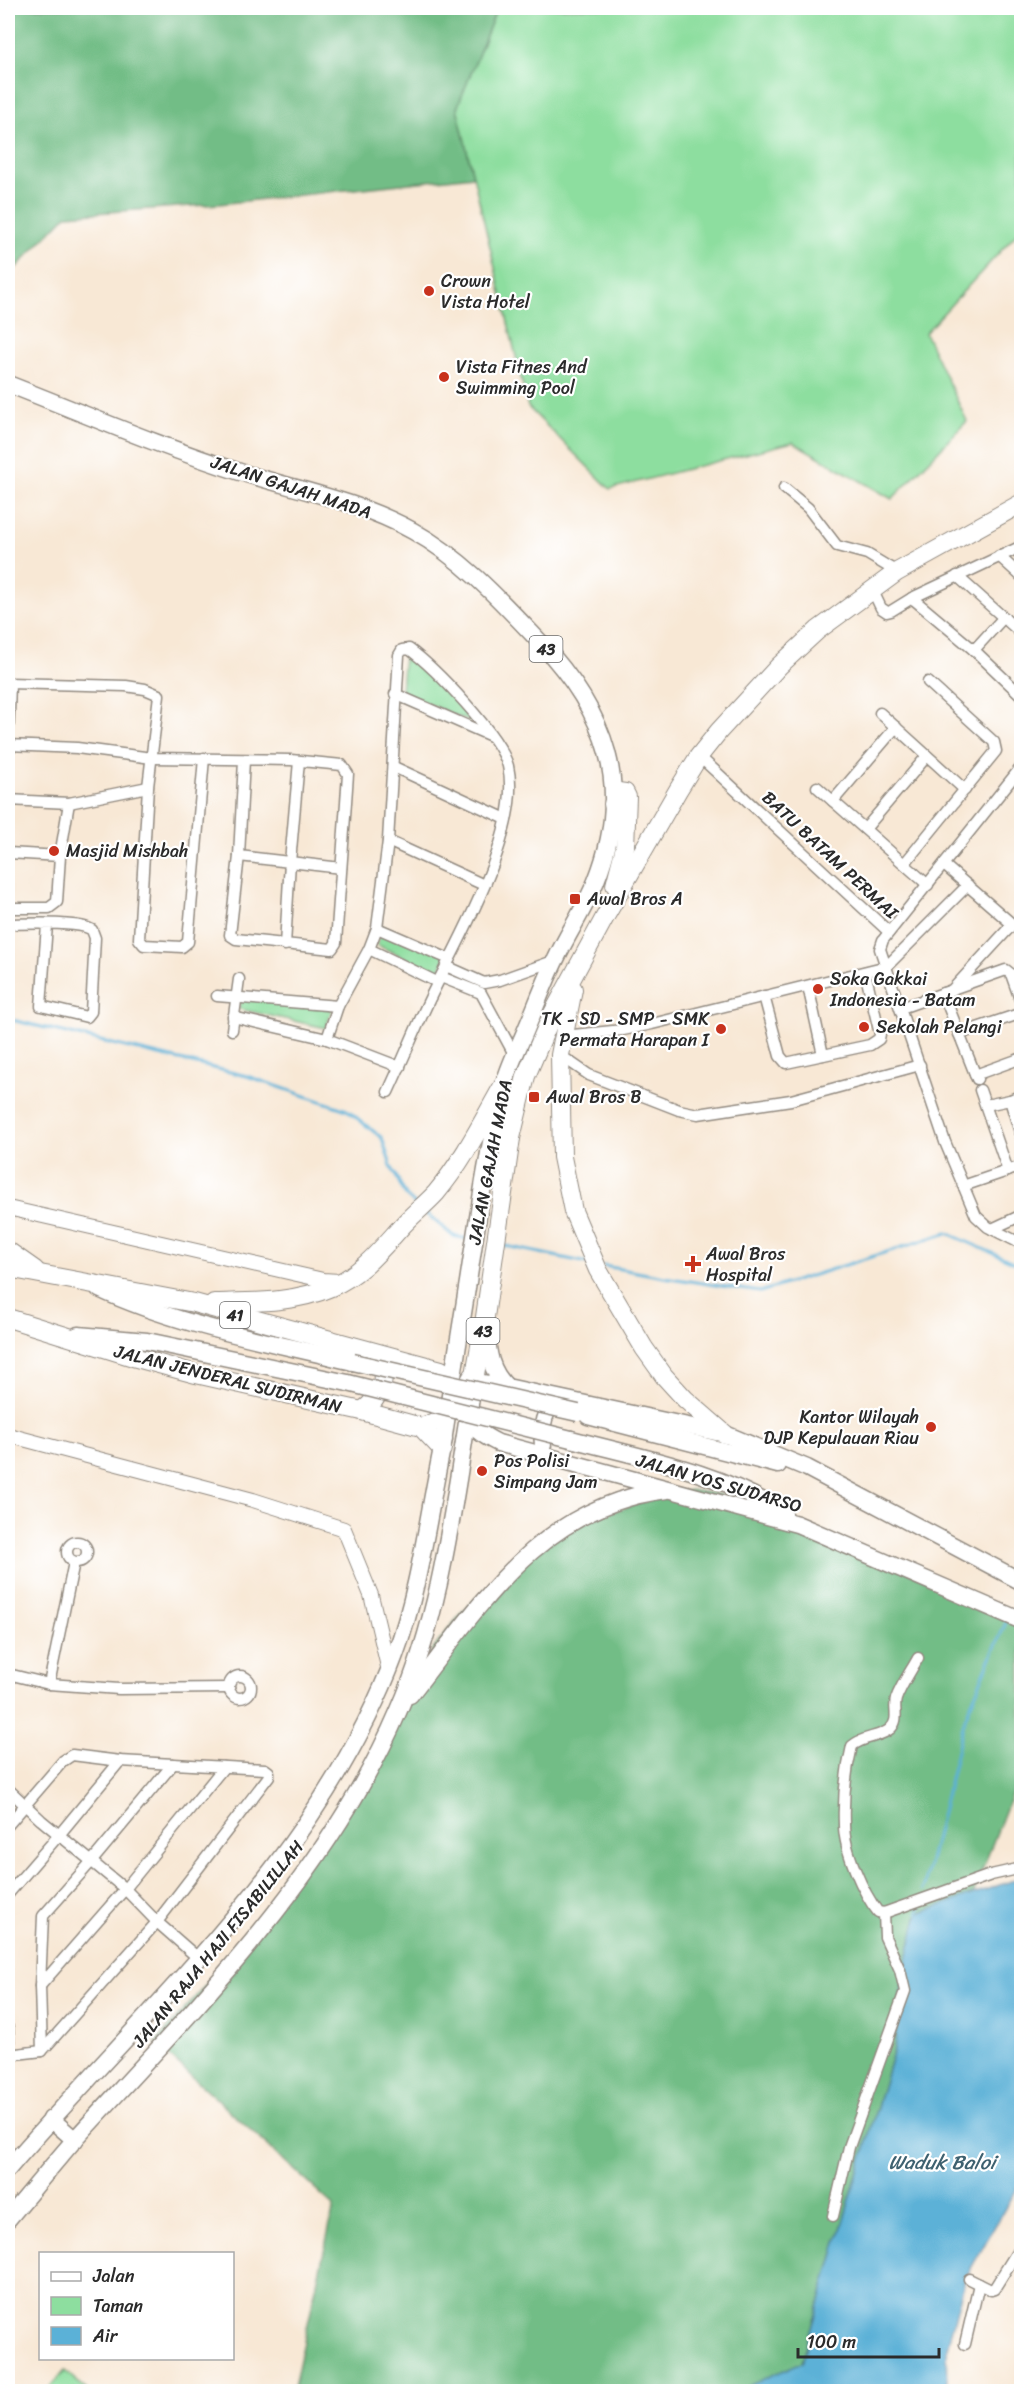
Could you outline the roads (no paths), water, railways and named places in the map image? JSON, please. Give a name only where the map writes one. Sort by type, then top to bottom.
[{"type":"highway","name":"JALAN GAJAH MADA","points":[[460,1406],[478,1358],[493,1269],[501,1217],[502,1136],[519,1098],[533,1056],[583,959],[606,915],[699,756],[758,687],[799,646],[847,607],[897,572],[1022,502]]},
{"type":"highway","points":[[606,915],[625,847],[627,797],[625,793],[618,792],[613,804]]},
{"type":"highway","points":[[583,959],[571,996],[560,1055],[562,1157],[568,1191],[580,1229],[598,1270],[625,1318],[664,1376],[685,1399],[726,1434]]},
{"type":"highway","points":[[194,1303],[284,1299],[309,1295],[347,1279],[382,1251],[403,1225],[436,1192],[455,1166],[504,1084]]},
{"type":"highway","points":[[8,1251],[41,1274]]},
{"type":"highway","name":"41","points":[[8,1268],[194,1303],[441,1370],[460,1406]]},
{"type":"highway","name":"JALAN JENDERAL SUDIRMAN","points":[[8,1318],[196,1374],[362,1411],[421,1427]]},
{"type":"highway","points":[[362,1411],[377,1395],[383,1380],[381,1364],[373,1353]]},
{"type":"highway","points":[[442,1449],[421,1427],[435,1422],[460,1406]]},
{"type":"main road","name":"JALAN GAJAH MADA","points":[[8,384],[175,450],[241,472],[346,502],[410,530],[435,544],[476,577],[567,672],[584,695],[600,726],[611,776],[613,804],[607,844],[595,883],[556,960],[504,1084],[502,1136],[478,1216],[457,1353],[460,1406]]},
{"type":"main road","points":[[87,1283],[132,1304],[214,1329],[578,1413],[788,1468],[803,1466]]},
{"type":"main road","points":[[485,1317],[490,1359],[499,1379],[507,1387]]},
{"type":"main road","points":[[59,1334],[147,1341],[348,1383],[571,1439],[695,1473],[763,1501],[797,1524]]},
{"type":"main road","name":"JALAN YOS SUDARSO","points":[[1022,1581],[803,1466],[726,1434],[487,1382],[478,1385],[460,1406],[482,1435],[498,1443],[797,1524],[1022,1621]]},
{"type":"main road","points":[[545,1454],[542,1436],[544,1419],[549,1408],[560,1398]]},
{"type":"main road","name":"JALAN RAJA HAJI FISABILILLAH","points":[[8,2169],[198,1958],[267,1875],[322,1797],[352,1747],[389,1671],[406,1622],[416,1588],[442,1449],[460,1406]]},
{"type":"main road","name":"JALAN RAJA HAJI FISABILILLAH","points":[[8,2219],[75,2140],[214,1985],[304,1874],[351,1804],[400,1709],[423,1642],[437,1590],[460,1406]]},
{"type":"main road","points":[[400,1709],[459,1629],[509,1572],[542,1542],[561,1529],[600,1509],[634,1496],[674,1489]]},
{"type":"main road","points":[[51,2119],[75,2140]]},
{"type":"street","points":[[784,488],[808,508],[837,546],[867,554],[897,572]]},
{"type":"street","points":[[872,589],[881,608],[887,612],[1022,546]]},
{"type":"street","points":[[999,556],[1022,577]]},
{"type":"street","points":[[957,576],[1020,630]]},
{"type":"street","points":[[912,598],[974,650],[1022,696]]},
{"type":"street","points":[[974,650],[1004,617]]},
{"type":"street","points":[[327,1039],[338,1006],[369,949],[377,928],[388,841],[394,767],[395,694],[400,652],[408,649],[472,711],[494,738],[508,768],[509,795],[506,819],[484,885],[388,1092]]},
{"type":"street","points":[[905,863],[996,751],[996,744],[928,682]]},
{"type":"street","points":[[204,759],[189,939],[182,947],[144,945],[138,939],[148,787],[152,758],[160,698],[158,693],[126,686],[9,683],[8,744],[77,748],[152,758],[204,759],[244,760],[299,761],[339,764],[345,768],[348,774],[335,947],[285,945],[236,939],[230,935],[239,856],[244,760]]},
{"type":"street","points":[[395,694],[494,738]]},
{"type":"street","points":[[880,712],[965,790]]},
{"type":"street","points":[[833,801],[896,727]]},
{"type":"street","name":"BATU BATAM PERMAI","points":[[699,756],[889,932],[1022,766]]},
{"type":"street","points":[[866,829],[927,756]]},
{"type":"street","points":[[285,945],[299,761]]},
{"type":"street","points":[[394,767],[506,819]]},
{"type":"street","points":[[8,800],[69,803],[148,787]]},
{"type":"street","points":[[817,787],[928,885]]},
{"type":"street","points":[[8,908],[54,906],[58,898],[60,856],[69,803]]},
{"type":"street","points":[[388,841],[484,885]]},
{"type":"street","points":[[8,853],[60,856]]},
{"type":"street","points":[[239,856],[341,868]]},
{"type":"street","points":[[944,865],[1017,923],[947,991]]},
{"type":"street","points":[[563,1036],[623,1030],[887,966],[968,885]]},
{"type":"street","points":[[8,924],[82,925],[94,933],[92,1012],[87,1017],[41,1006],[47,925]]},
{"type":"street","points":[[377,928],[448,963],[483,988],[515,1056]]},
{"type":"street","points":[[889,932],[883,939],[880,950],[945,1142],[963,1186],[976,1216],[992,1229],[1022,1244]]},
{"type":"street","points":[[369,949],[439,979],[483,988],[556,960]]},
{"type":"street","points":[[901,1008],[1006,970],[1011,974],[1022,1005]]},
{"type":"street","points":[[764,996],[771,1029],[782,1061],[787,1064],[870,1046],[879,1039],[865,972]]},
{"type":"street","points":[[232,1030],[238,979]]},
{"type":"street","points":[[808,986],[823,1055]]},
{"type":"street","points":[[947,991],[959,1034],[1008,1171]]},
{"type":"street","points":[[217,996],[338,1006]]},
{"type":"street","points":[[959,1034],[1022,1013]]},
{"type":"street","points":[[233,1017],[327,1039],[400,1067]]},
{"type":"street","points":[[560,1055],[589,1075],[679,1110],[698,1114],[791,1100],[920,1065]]},
{"type":"street","points":[[977,1081],[1022,1058]]},
{"type":"street","points":[[986,1105],[1022,1095]]},
{"type":"street","points":[[1010,1100],[1022,1139]]},
{"type":"street","points":[[963,1186],[1022,1166]]},
{"type":"street","points":[[8,1208],[323,1280],[347,1279]]},
{"type":"street","points":[[992,1229],[1022,1215]]},
{"type":"street","points":[[8,1435],[254,1500],[344,1529],[371,1595],[389,1671]]},
{"type":"street","points":[[49,1684],[74,1562]]},
{"type":"street","points":[[918,1658],[896,1697],[897,1712],[892,1727],[884,1733],[857,1741],[852,1746],[849,1756],[845,1834],[864,1891],[876,1910],[884,1913],[991,1875],[1022,1868]]},
{"type":"street","points":[[8,1674],[49,1684],[119,1689],[229,1688]]},
{"type":"street","points":[[8,1825],[69,1756],[75,1754],[120,1761],[265,1769],[269,1774],[157,1922],[42,2051],[10,2057]]},
{"type":"street","points":[[8,1894],[120,1761]]},
{"type":"street","points":[[42,2051],[40,1986],[43,1916],[92,1862],[173,1764]]},
{"type":"street","points":[[40,1986],[125,1889],[224,1767]]},
{"type":"street","points":[[8,1789],[59,1835],[125,1889],[157,1922],[198,1958]]},
{"type":"street","points":[[833,2216],[849,2147],[905,1990],[900,1970],[885,1937],[884,1913]]},
{"type":"street","points":[[8,2028],[9,2042]]},
{"type":"street","points":[[965,2344],[974,2282],[994,2289],[1022,2244]]},
{"type":"water","name":"Waduk Baloi","points":[[1017,1879],[1021,1881],[1021,2180],[965,2279],[947,2347],[948,2391],[745,2392],[748,2386],[802,2362],[894,2049],[904,1971],[918,1913]]},
{"type":"waterway","points":[[8,1019],[247,1076],[347,1110],[382,1138],[391,1166],[406,1196],[416,1205]]},
{"type":"waterway","points":[[426,1213],[453,1236],[468,1239]]},
{"type":"waterway","points":[[604,1266],[760,1292],[947,1233],[1022,1266]]},
{"type":"waterway","points":[[501,1245],[588,1263]]},
{"type":"waterway","points":[[923,1890],[965,1718],[1007,1620]]},
{"type":"waterway","points":[[918,1913],[920,1906]]},
{"type":"place","name":"Crown Vista Hotel","points":[[429,291]]},
{"type":"place","name":"Vista Fitnes And Swimming Pool","points":[[444,377]]},
{"type":"place","name":"Masjid Mishbah","points":[[54,851]]},
{"type":"place","name":"Awal Bros A","points":[[575,899]]},
{"type":"place","name":"Soka Gakkai Indonesia - Batam","points":[[818,989]]},
{"type":"place","name":"Sekolah Pelangi","points":[[864,1027]]},
{"type":"place","name":"TK - SD - SMP - SMK Permata Harapan I","points":[[721,1029]]},
{"type":"place","name":"Awal Bros B","points":[[534,1097]]},
{"type":"place","name":"Awal Bros Hospital","points":[[693,1264]]},
{"type":"place","name":"Kantor Wilayah DJP Kepulauan Riau","points":[[931,1427]]},
{"type":"place","name":"Pos Polisi Simpang Jam","points":[[482,1471]]}]
